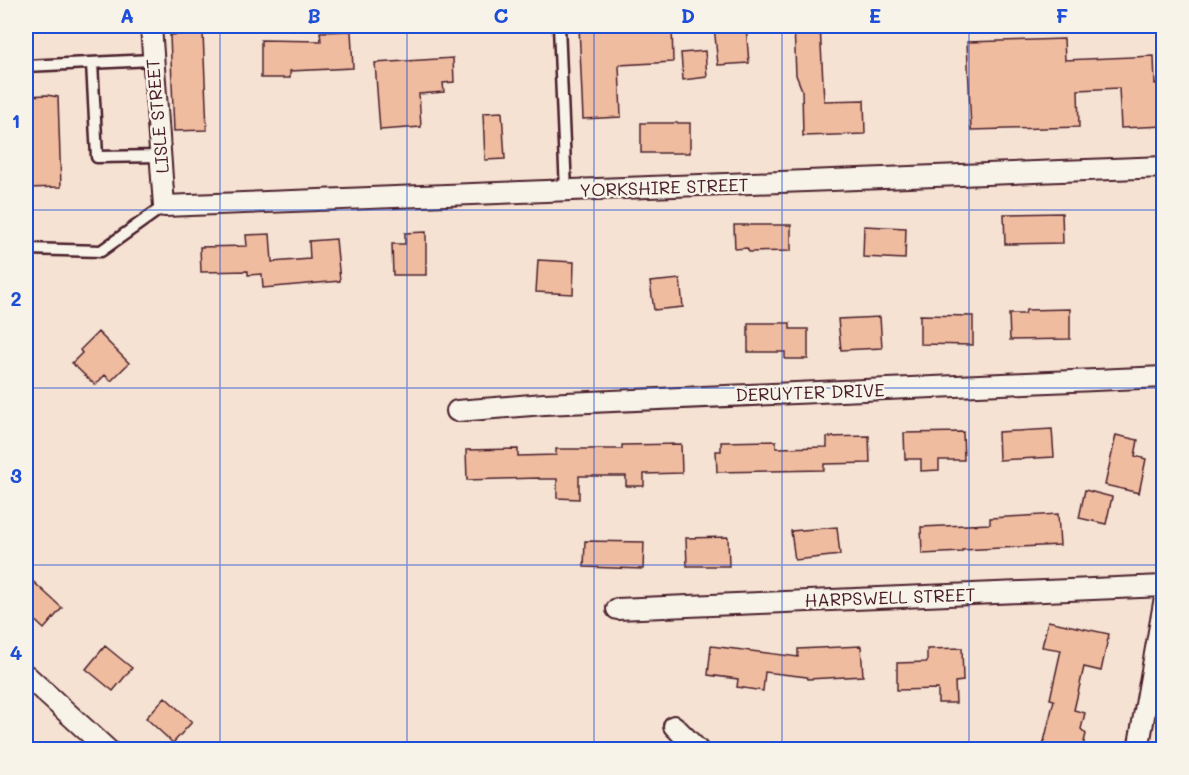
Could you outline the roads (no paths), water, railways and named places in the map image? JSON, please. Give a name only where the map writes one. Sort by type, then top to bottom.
[{"type":"street","name":"LISLE STREET","points":[[151,26],[164,206]]},
{"type":"street","name":"YORKSHIRE STREET","points":[[164,206],[1164,167]]},
{"type":"street","name":"DERUYTER DRIVE","points":[[457,411],[556,403],[1164,377]]},
{"type":"street","name":"HARPSWELL STREET","points":[[617,609],[1164,586]]},
{"type":"street","points":[[1138,750],[1164,603]]},
{"type":"street","points":[[26,675],[108,750]]},
{"type":"street","points":[[674,726],[698,750]]},
{"type":"lane","points":[[560,26],[566,190]]},
{"type":"lane","points":[[26,66],[152,60]]},
{"type":"lane","points":[[92,63],[97,157],[160,156]]},
{"type":"lane","points":[[26,249],[100,251],[164,206]]}]
